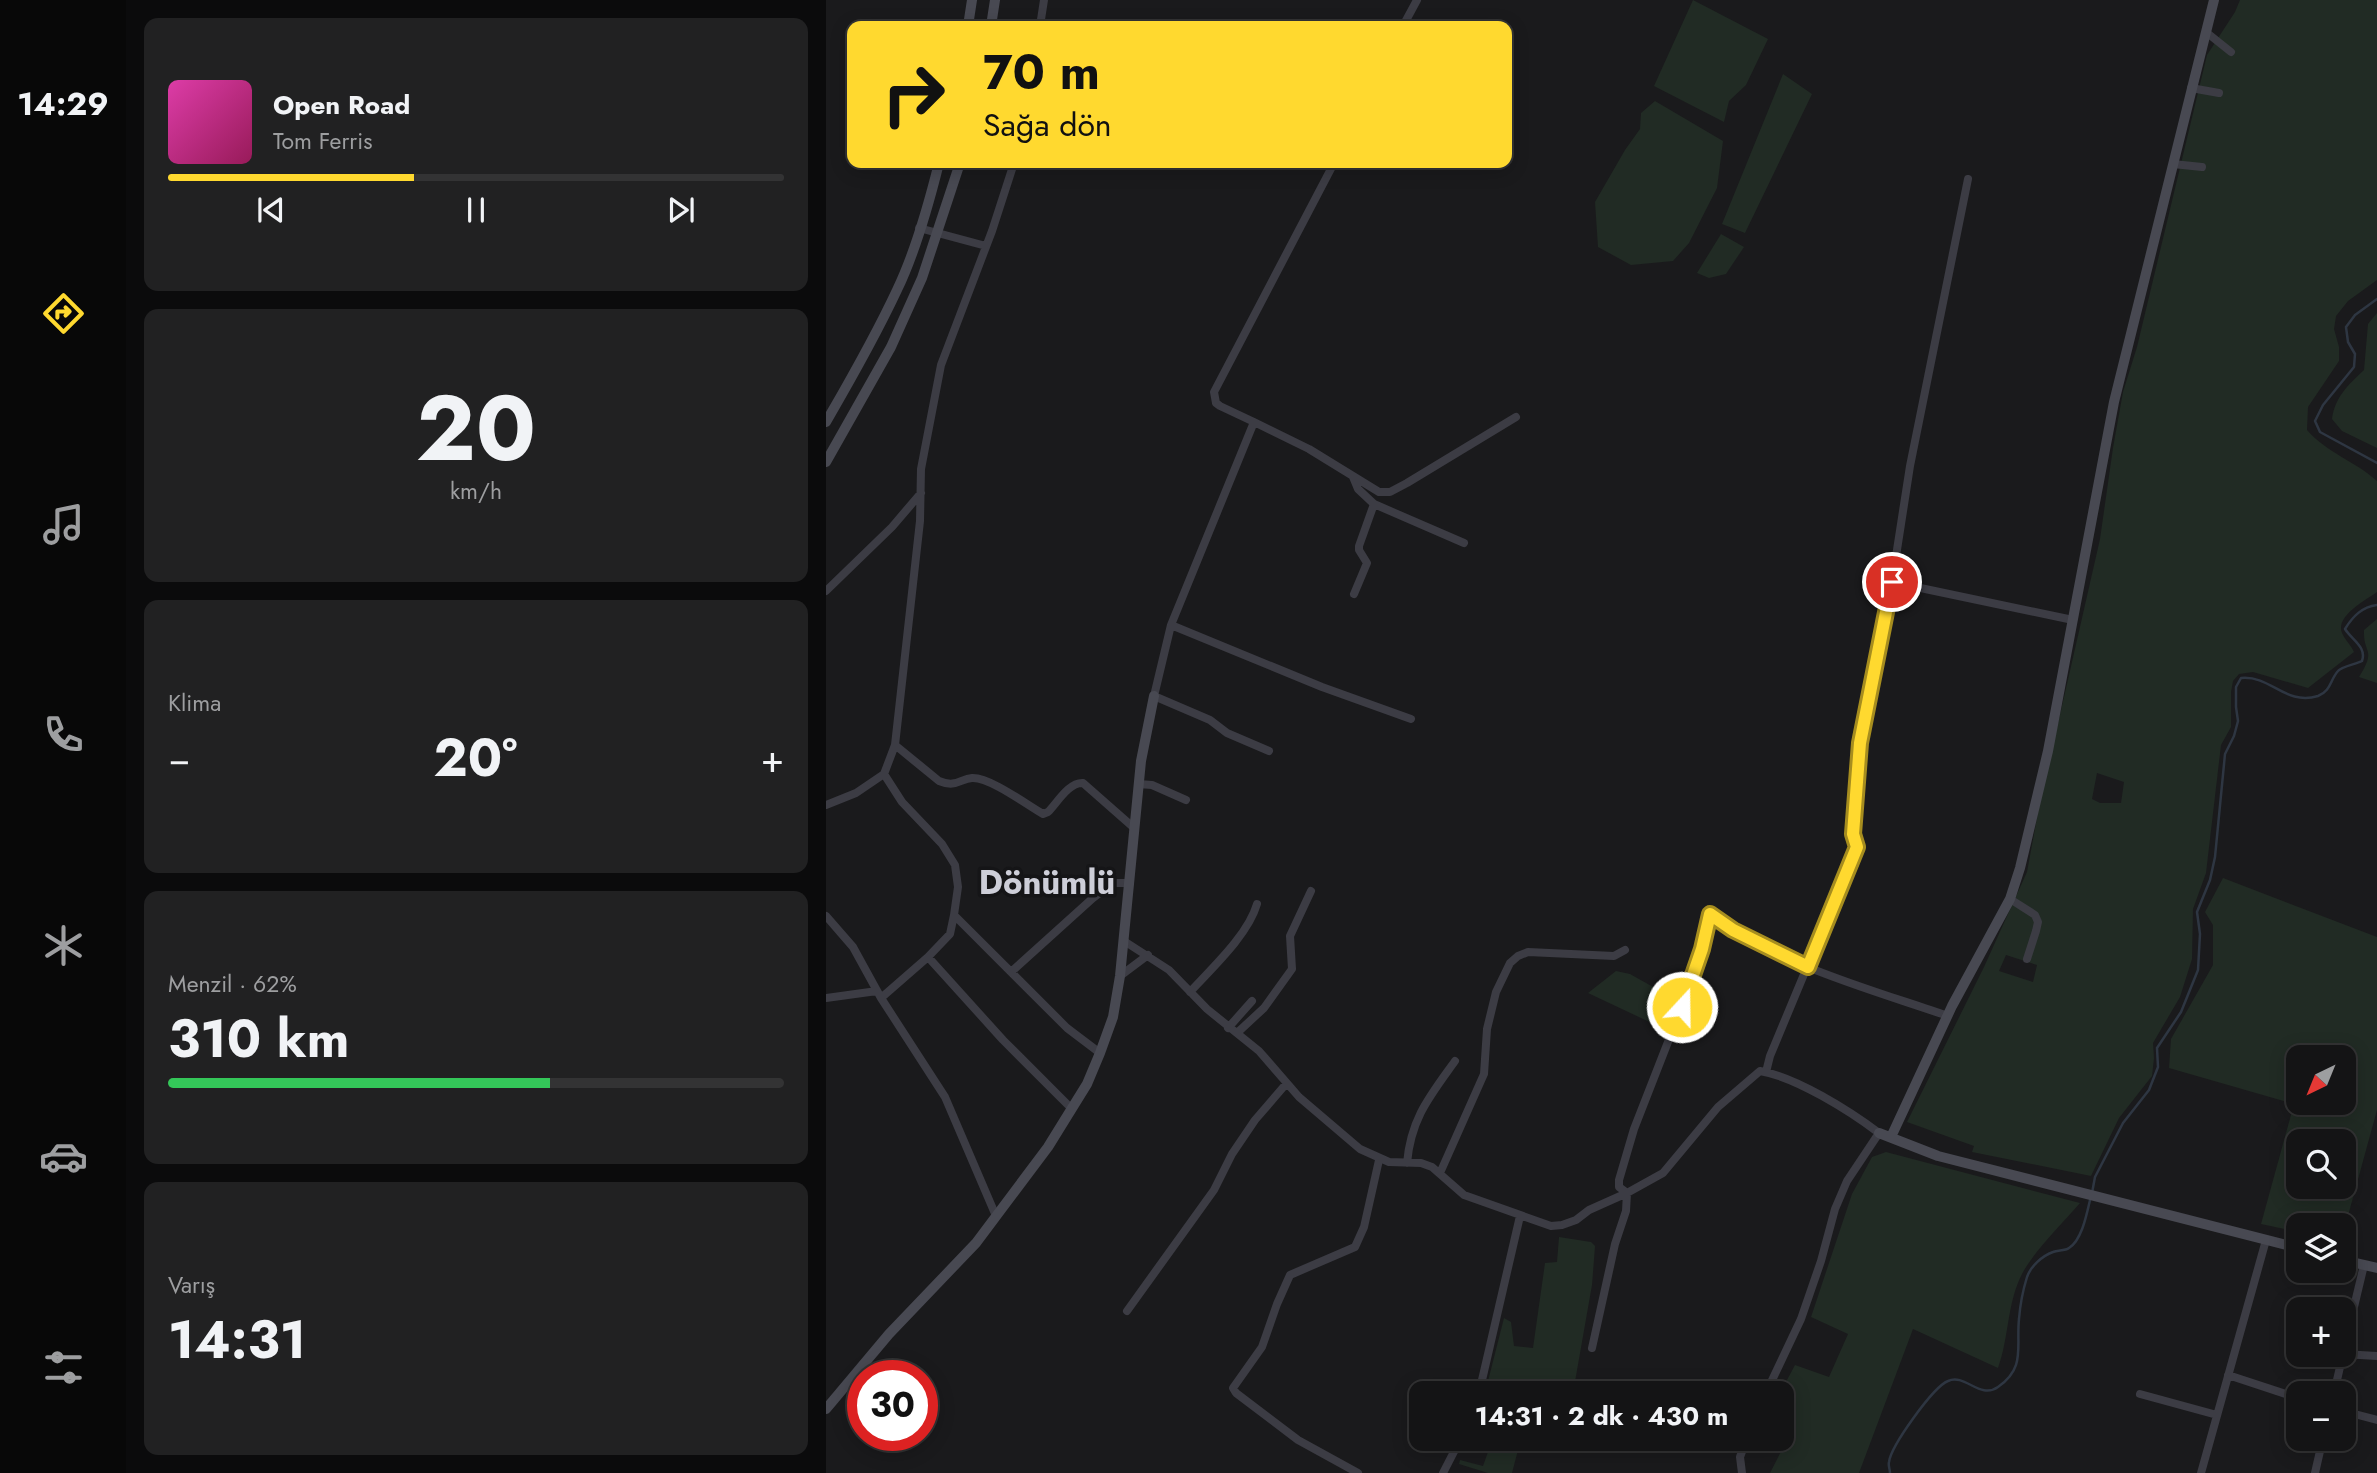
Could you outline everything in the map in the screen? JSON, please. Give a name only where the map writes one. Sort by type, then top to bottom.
[{"type":"street","points":[[969,21],[972,0]]},
{"type":"street","points":[[992,21],[995,0]]},
{"type":"street","points":[[1041,21],[1044,0]]},
{"type":"street","points":[[1406,21],[1417,0]]},
{"type":"street","points":[[1892,1136],[1948,1016],[2010,899],[2048,751],[2114,402],[2214,0]]},
{"type":"street","points":[[2206,33],[2231,52]]},
{"type":"street","points":[[2191,88],[2219,93]]},
{"type":"street","points":[[2173,164],[2202,167]]},
{"type":"street","points":[[826,422],[898,288],[937,168]]},
{"type":"street","points":[[826,461],[891,347],[922,278],[958,168]]},
{"type":"street","points":[[826,805],[856,793],[884,774],[895,746],[921,493],[921,469],[941,365],[1012,168]]},
{"type":"street","points":[[1331,168],[1214,392],[1216,403],[1309,449],[1379,492],[1390,492],[1516,417]]},
{"type":"street","points":[[1766,1072],[1770,1056],[1857,847],[1853,834],[1860,743],[1892,582],[1910,466],[1968,179]]},
{"type":"street","points":[[919,228],[986,246]]},
{"type":"street","points":[[826,1409],[889,1334],[976,1243],[1048,1147],[1072,1110],[1100,1053],[1112,1017],[1120,976],[1138,784],[1154,696],[1171,625],[1254,422]]},
{"type":"street","points":[[1353,477],[1358,489],[1374,504],[1464,544]]},
{"type":"street","points":[[826,591],[892,527],[921,493]]},
{"type":"street","points":[[1354,594],[1367,563],[1359,546],[1374,504]]},
{"type":"street","points":[[1892,582],[2073,621]]},
{"type":"street","points":[[1171,625],[1322,687],[1411,719]]},
{"type":"street","points":[[1154,696],[1210,720],[1227,733],[1269,751]]},
{"type":"street","points":[[895,746],[939,782],[956,783],[971,778],[981,780],[1043,814],[1048,813],[1071,787],[1083,783],[1133,827]]},
{"type":"street","points":[[826,998],[879,995],[928,957],[950,934],[958,887],[955,865],[942,844],[902,802],[884,774]]},
{"type":"street","points":[[1138,784],[1152,785],[1186,800]]},
{"type":"street","points":[[1011,972],[1113,883],[1130,883]]},
{"type":"street","points":[[1237,1033],[1264,1008],[1292,969],[1290,936],[1311,891]]},
{"type":"street","points":[[2010,899],[2035,915],[2038,922],[2027,959]]},
{"type":"street","points":[[1191,992],[1231,946],[1255,912],[1257,904]]},
{"type":"street","points":[[1592,1348],[1615,1244],[1626,1211],[1627,1194],[1619,1186],[1619,1180],[1634,1129],[1692,983],[1710,914],[1733,930],[1808,967],[1948,1016]]},
{"type":"street","points":[[954,915],[1067,1028],[1100,1053]]},
{"type":"street","points":[[826,916],[853,947],[879,995],[945,1097],[996,1216]]},
{"type":"street","points":[[1124,941],[1169,970],[1228,1028],[1259,1051],[1286,1084],[1360,1149],[1379,1160],[1422,1164],[1440,1173],[1464,1195],[1551,1226],[1576,1220],[1589,1210],[1627,1194],[1663,1173],[1718,1107],[1760,1071],[1777,1073],[1858,1117],[1879,1133],[1938,1156],[2286,1245]]},
{"type":"street","points":[[1440,1173],[1484,1074],[1487,1029],[1496,992],[1510,963],[1528,952],[1615,957],[1625,950]]},
{"type":"street","points":[[1120,976],[1147,955]]},
{"type":"street","points":[[928,957],[1003,1040],[1072,1110]]},
{"type":"street","points":[[1228,1028],[1252,1001]]},
{"type":"street","points":[[1407,1163],[1408,1148],[1416,1122],[1431,1092],[1455,1061]]},
{"type":"street","points":[[1127,1311],[1214,1190],[1232,1154],[1255,1120],[1286,1084]]},
{"type":"street","points":[[1772,1381],[1801,1319],[1843,1190],[1879,1133]]},
{"type":"street","points":[[1358,1473],[1298,1440],[1264,1416],[1233,1388],[1262,1347],[1290,1275],[1355,1247],[1364,1227],[1379,1160]]},
{"type":"street","points":[[1482,1381],[1520,1216]]},
{"type":"street","points":[[2201,1473],[2266,1240]]},
{"type":"street","points":[[2356,1263],[2377,1268]]},
{"type":"street","points":[[2356,1299],[2364,1265]]},
{"type":"street","points":[[2356,1355],[2377,1356]]},
{"type":"street","points":[[2228,1375],[2286,1394]]},
{"type":"street","points":[[2140,1394],[2217,1415]]},
{"type":"street","points":[[2356,1414],[2377,1420]]},
{"type":"street","points":[[1443,1473],[1454,1451]]},
{"type":"street","points":[[1742,1451],[1740,1457],[1742,1473]]},
{"type":"street","points":[[2315,1473],[2320,1451]]},
{"type":"shaded area","points":[[1693,0],[1768,39],[1746,85],[1729,101],[1724,122],[1654,86]]},
{"type":"shaded area","points":[[2240,0],[2377,0],[2377,280],[2348,301],[2336,316],[2334,329],[2339,347],[2339,361],[2308,407],[2307,430],[2323,445],[2377,481],[2377,592],[2353,609],[2343,621],[2342,633],[2354,652],[2308,688],[2253,672],[2239,674],[2233,681],[2231,727],[2221,745],[2206,873],[2193,909],[2192,959],[2180,997],[2153,1043],[2152,1076],[2119,1118],[2091,1176],[1972,1152],[1974,1146],[1907,1122],[1984,967],[2027,872],[2039,807],[2100,539],[2123,392],[2137,347],[2207,55]],"holes":[[[2097,773],[2124,782],[2121,803],[2100,803],[2092,799]],[[2006,955],[2037,965],[2033,982],[1999,971]]]},
{"type":"shaded area","points":[[1783,74],[1812,94],[1745,233],[1722,224]]},
{"type":"shaded area","points":[[1655,101],[1723,141],[1717,188],[1689,243],[1673,261],[1631,265],[1598,247],[1595,202],[1640,129],[1641,113]]},
{"type":"shaded area","points":[[1721,234],[1744,247],[1726,274],[1709,278],[1697,273]]},
{"type":"shaded area","points":[[2377,313],[2377,448],[2342,431],[2332,419],[2339,398],[2364,370],[2368,324]]},
{"type":"shaded area","points":[[2377,619],[2377,683],[2359,677],[2368,656],[2364,630]]},
{"type":"shaded area","points":[[2223,878],[2377,937],[2377,1110],[2356,1187],[2356,1129],[2287,1129],[2291,1115],[2356,1115],[2356,1045],[2286,1045],[2286,1102],[2169,1068],[2171,1039],[2213,965],[2213,925],[2205,912]]},
{"type":"shaded area","points":[[1616,971],[1630,974],[1671,997],[1658,1026],[1588,993]]},
{"type":"shaded area","points":[[2286,1133],[2286,1199],[2353,1199],[2349,1213],[2286,1213],[2286,1229],[2261,1224]]},
{"type":"shaded area","points":[[1886,1152],[2080,1203],[2041,1247],[2022,1274],[2013,1297],[1998,1368],[1913,1329],[1859,1473],[1770,1473],[1781,1451],[1794,1451],[1794,1381],[1786,1381],[1795,1365],[1829,1377],[1848,1334],[1811,1317],[1852,1194],[1872,1157]]},
{"type":"shaded area","points":[[1559,1237],[1591,1242],[1595,1246],[1592,1285],[1575,1381],[1488,1381],[1504,1318],[1511,1322],[1514,1346],[1533,1348],[1545,1263],[1557,1262]]},
{"type":"shaded area","points":[[1488,1451],[1518,1451],[1512,1473],[1488,1473],[1459,1464],[1460,1460],[1483,1466]]},
{"type":"waterway","points":[[2377,299],[2355,315],[2346,327],[2348,342],[2355,354],[2354,367],[2323,405],[2315,421],[2320,432],[2377,463]]},
{"type":"waterway","points":[[2092,1193],[2095,1177],[2123,1123],[2149,1090],[2158,1067],[2157,1048],[2181,1012],[2198,970],[2200,934],[2197,912],[2210,880],[2215,857],[2225,754],[2238,721],[2236,687],[2241,678],[2252,678],[2296,697],[2306,698],[2322,694],[2335,674],[2362,661],[2361,648],[2345,629],[2358,613],[2377,605]]},
{"type":"waterway","points":[[1890,1473],[1889,1462],[1897,1443],[1923,1405],[1941,1386],[1954,1379],[1979,1389],[1991,1390],[2007,1380],[2013,1372],[2018,1356],[2021,1303],[2029,1273],[2045,1256],[2074,1244],[2083,1226],[2090,1200]]},
{"type":"district","name":"Dönümlü","points":[[1047,882]]},
{"type":"route","points":[[1682,1007],[1692,983],[1710,914],[1733,930],[1808,967],[1857,847],[1853,834],[1860,743],[1892,582]]}]
